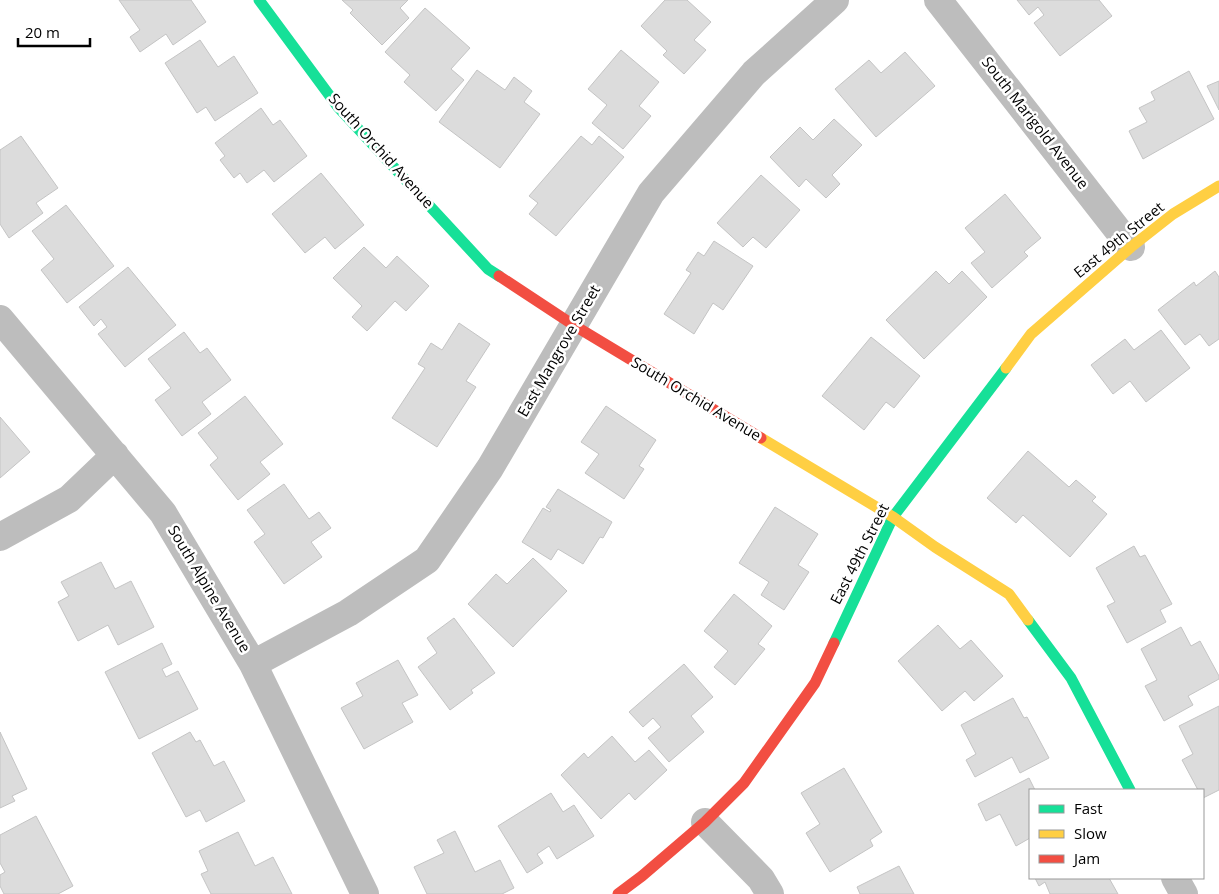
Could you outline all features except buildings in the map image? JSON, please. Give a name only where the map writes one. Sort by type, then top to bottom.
[{"type":"street","name":"South Orchid Avenue","points":[[259,0],[338,107],[488,269],[575,326],[892,517],[1009,594],[1071,678],[1129,789]]},
{"type":"street","name":"East Mangrove Street","points":[[253,664],[348,613],[427,560],[490,468],[575,326],[651,193],[754,74],[835,0]]},
{"type":"street","name":"South Marigold Avenue","points":[[938,0],[1131,247]]},
{"type":"street","name":"East 49th Street","points":[[618,894],[705,822],[744,783],[815,683],[892,517],[1031,334],[1131,247],[1173,214],[1219,186]]},
{"type":"street","name":"South Alpine Avenue","points":[[0,319],[163,513],[253,664],[365,894]]},
{"type":"street","points":[[0,537],[69,500],[114,455]]},
{"type":"street","points":[[705,822],[761,879],[770,894]]},
{"type":"street","points":[[1176,879],[1184,894]]},
{"type":"traffic: fast","points":[[259,0],[338,107],[488,269],[499,276]]},
{"type":"traffic: fast","points":[[834,643],[893,517],[1006,368]]},
{"type":"traffic: fast","points":[[1028,620],[1071,678],[1129,789]]},
{"type":"traffic: slow","points":[[1006,368],[1031,334],[1131,247],[1173,214],[1219,186]]},
{"type":"traffic: slow","points":[[761,438],[893,517],[935,547],[1009,594],[1028,620]]},
{"type":"traffic: jam","points":[[499,276],[575,326],[761,438]]},
{"type":"traffic: jam","points":[[618,894],[705,822],[744,783],[815,683],[834,643]]}]
